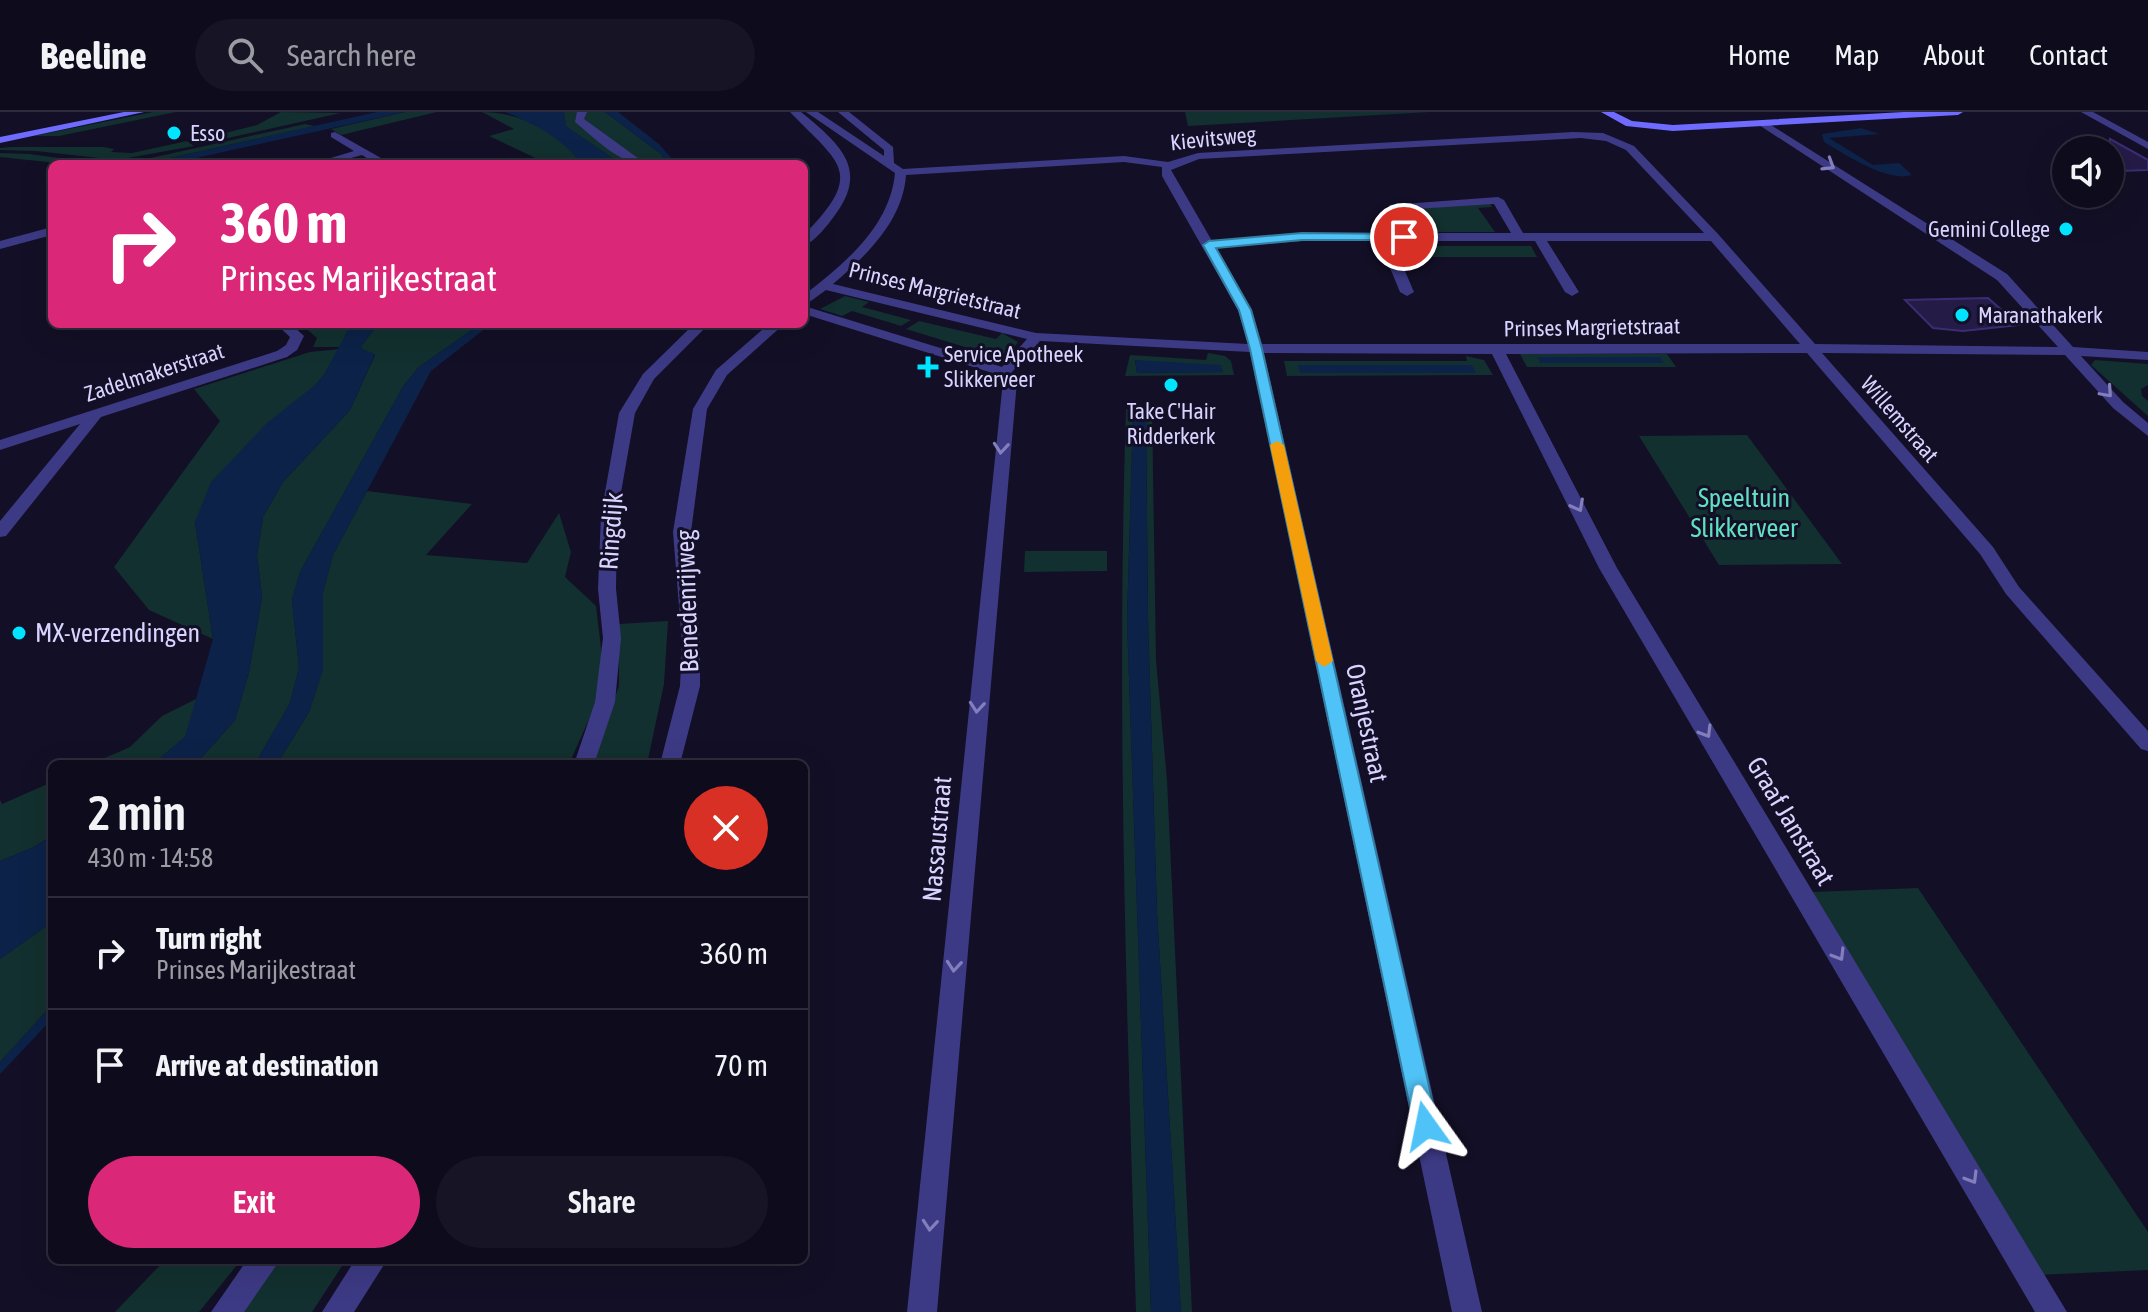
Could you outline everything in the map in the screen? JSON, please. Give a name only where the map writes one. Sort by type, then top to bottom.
[{"type":"street","points":[[0,132],[100,112]]},
{"type":"street","points":[[0,140],[139,112]]},
{"type":"street","points":[[582,112],[579,120],[588,130],[635,160]]},
{"type":"street","points":[[795,112],[834,147],[846,170],[848,188],[837,207],[808,238]]},
{"type":"street","points":[[808,299],[852,260],[897,203],[901,172],[811,112]]},
{"type":"street","points":[[843,112],[889,149],[889,165]]},
{"type":"street","points":[[1606,112],[1630,124],[1673,128],[1958,112]]},
{"type":"street","points":[[2086,112],[2148,146]]},
{"type":"street","points":[[1763,123],[2002,277],[2118,405],[2148,431]]},
{"type":"street","points":[[1606,137],[1630,124]]},
{"type":"street","points":[[335,135],[377,160]]},
{"type":"street","name":"Kievitsweg","points":[[901,172],[1124,159],[1169,165],[1198,156],[1573,135],[1606,137]]},
{"type":"street","name":"Willemstraat","points":[[1606,137],[1630,148],[1714,237],[1808,349],[1987,551],[2001,568],[2012,590],[2148,744]]},
{"type":"street","points":[[332,160],[363,152]]},
{"type":"street","name":"Oranjestraat","points":[[1169,165],[1166,170],[1168,176],[1245,310],[1256,349],[1467,1312]]},
{"type":"street","points":[[1404,237],[1393,207],[1498,200],[1519,237]]},
{"type":"street","points":[[0,245],[48,232]]},
{"type":"street","points":[[1209,245],[1302,237],[1714,237]]},
{"type":"street","points":[[1384,237],[1407,292]]},
{"type":"street","points":[[1539,238],[1572,292]]},
{"type":"street","name":"Prinses Margrietstraat","points":[[824,286],[1036,337],[1256,349],[1673,347],[2069,351],[2148,356]]},
{"type":"street","points":[[808,311],[1005,372]]},
{"type":"street","name":"Zadelmakerstraat","points":[[0,445],[282,354],[292,347],[297,336],[288,328]]},
{"type":"street","name":"Ringdijk","points":[[585,760],[605,702],[612,638],[607,589],[609,515],[627,413],[648,377],[698,328]]},
{"type":"street","name":"Benedenrijweg","points":[[671,760],[690,686],[691,643],[682,532],[700,409],[721,373],[772,328]]},
{"type":"street","name":"Prinses Margrietstraat","points":[[1005,372],[1036,337]]},
{"type":"street","name":"Graaf Janstraat","points":[[1497,350],[1608,568],[2052,1312]]},
{"type":"street","name":"Nassaustraat","points":[[922,1312],[1010,381],[1005,372]]},
{"type":"street","points":[[0,532],[96,414]]},
{"type":"street","points":[[226,1312],[262,1264]]},
{"type":"street","points":[[337,1312],[369,1264]]},
{"type":"green space","points":[[153,112],[176,112],[59,136],[34,136]]},
{"type":"green space","points":[[281,112],[341,113],[201,144],[193,141],[257,125]]},
{"type":"green space","points":[[405,112],[437,112],[341,135],[331,129]]},
{"type":"green space","points":[[482,112],[511,116],[538,126],[579,160],[540,160],[489,136],[514,129]]},
{"type":"green space","points":[[564,112],[605,112],[661,154],[663,160],[615,160],[565,126]]},
{"type":"green space","points":[[1185,112],[1430,112],[1188,126]]},
{"type":"green space","points":[[305,124],[315,126],[161,160],[142,160]]},
{"type":"green space","points":[[187,141],[194,146],[117,160],[0,150],[11,147],[104,147],[114,149],[111,152],[132,153]]},
{"type":"green space","points":[[0,153],[74,160],[48,162],[0,157]]},
{"type":"green space","points":[[1490,204],[1492,207],[1478,208],[1495,232],[1423,232],[1415,212],[1403,212],[1401,209]]},
{"type":"green space","points":[[1398,246],[1531,246],[1537,257],[1402,257]]},
{"type":"green space","points":[[845,296],[869,302],[862,307],[911,320],[901,326],[852,311],[842,316],[820,309]]},
{"type":"green space","points":[[919,321],[996,339],[1002,333],[1018,342],[1007,356],[989,361],[969,358],[978,351],[906,329]]},
{"type":"green space","points":[[306,328],[349,328],[340,347],[313,347],[317,338]]},
{"type":"green space","points":[[375,328],[474,328],[419,367],[404,385],[300,572],[292,600],[299,668],[290,703],[257,760],[200,760],[235,720],[249,672],[262,597],[257,555],[263,517],[283,482],[350,410],[375,355],[360,348]]},
{"type":"green space","points":[[339,349],[324,375],[195,522],[213,639],[149,610],[114,567],[220,421],[194,389],[310,352]]},
{"type":"green space","points":[[1208,353],[1225,356],[1231,361],[1234,375],[1125,376],[1130,355],[1206,360]],"holes":[[[1135,360],[1223,372],[1137,373]]]},
{"type":"green space","points":[[1520,354],[1667,354],[1676,367],[1527,367]],"holes":[[[1538,357],[1659,357],[1664,363],[1541,363]]]},
{"type":"green space","points":[[1466,356],[1484,360],[1493,375],[1287,376],[1284,361],[1467,361]]},
{"type":"green space","points":[[2095,360],[2148,364],[2148,385],[2141,389],[2142,396],[2148,401],[2148,416],[2091,365]]},
{"type":"green space","points":[[1126,409],[1152,409],[1156,660],[1167,780],[1192,1312],[1181,1312],[1157,913],[1148,619],[1146,416],[1133,415],[1127,620],[1151,1312],[1136,1312],[1122,748]]},
{"type":"green space","name":"Speeltuin Slikkerveer","points":[[1747,435],[1842,564],[1719,565],[1639,436]]},
{"type":"green space","points":[[367,491],[472,504],[426,555],[527,563],[559,513],[571,552],[565,577],[596,606],[602,656],[594,708],[571,760],[279,760],[309,712],[323,669],[323,592],[333,555]]},
{"type":"green space","points":[[1025,551],[1107,551],[1107,571],[1024,572]]},
{"type":"green space","points":[[668,621],[664,684],[648,760],[592,760],[619,686],[619,624]]},
{"type":"green space","points":[[198,698],[185,737],[158,760],[100,760],[130,747],[162,716]]},
{"type":"green space","points":[[48,784],[48,838],[0,861],[0,800],[2,804]]},
{"type":"green space","points":[[1918,888],[2148,1232],[2148,1270],[2037,1275],[1812,892]]},
{"type":"green space","points":[[48,925],[48,1009],[0,1062],[0,959]]},
{"type":"green space","points":[[161,1264],[238,1264],[199,1312],[115,1312]]},
{"type":"green space","points":[[273,1264],[343,1264],[312,1312],[238,1312]]},
{"type":"water","points":[[377,112],[405,112],[187,160],[161,160]]},
{"type":"water","points":[[505,112],[564,112],[566,126],[615,160],[578,160],[566,147],[527,121]]},
{"type":"water","points":[[605,112],[618,112],[660,145],[673,160],[663,160],[661,154]]},
{"type":"water","points":[[1861,128],[1879,134],[1829,138],[1873,165],[1899,163],[1912,175],[1891,175],[1879,171],[1824,142],[1822,134]]},
{"type":"water","points":[[349,328],[375,328],[360,348],[375,354],[350,410],[283,482],[263,517],[257,555],[262,597],[249,672],[235,720],[200,760],[158,760],[185,737],[213,639],[195,522],[211,482],[267,423],[324,375]]},
{"type":"water","points":[[474,328],[486,328],[431,371],[333,555],[323,592],[323,669],[309,712],[279,760],[257,760],[290,703],[299,668],[292,600],[300,572],[404,385],[419,367]]},
{"type":"water","points":[[1537,357],[1660,357],[1664,363],[1541,363]]},
{"type":"water","points":[[1135,360],[1221,365],[1223,372],[1137,373]]},
{"type":"water","points":[[1298,365],[1472,365],[1476,373],[1300,373]]},
{"type":"water","points":[[1133,415],[1146,416],[1148,619],[1157,913],[1181,1312],[1151,1312],[1127,620]]},
{"type":"water","points":[[48,838],[48,925],[0,959],[0,861]]},
{"type":"water","points":[[48,1009],[48,1023],[0,1074],[0,1062]]},
{"type":"building","points":[[2124,147],[2148,160],[2148,170],[2124,171]]},
{"type":"building","name":"Maranathakerk","points":[[1988,298],[2019,325],[1963,331],[1933,328],[1905,300]]},
{"type":"slow traffic","points":[[1277,445],[1324,661]]},
{"type":"place","name":"Esso","points":[[174,133]]},
{"type":"place","name":"Gemini College","points":[[2066,229]]},
{"type":"place","name":"Maranathakerk","points":[[1962,315]]},
{"type":"place","name":"Service Apotheek Slikkerveer","points":[[928,367]]},
{"type":"place","name":"Take C'Hair Ridderkerk","points":[[1171,385]]},
{"type":"place","name":"MX-verzendingen","points":[[19,633]]},
{"type":"route","points":[[1404,237],[1302,237],[1209,245],[1245,310],[1256,349],[1426,1126]]}]
